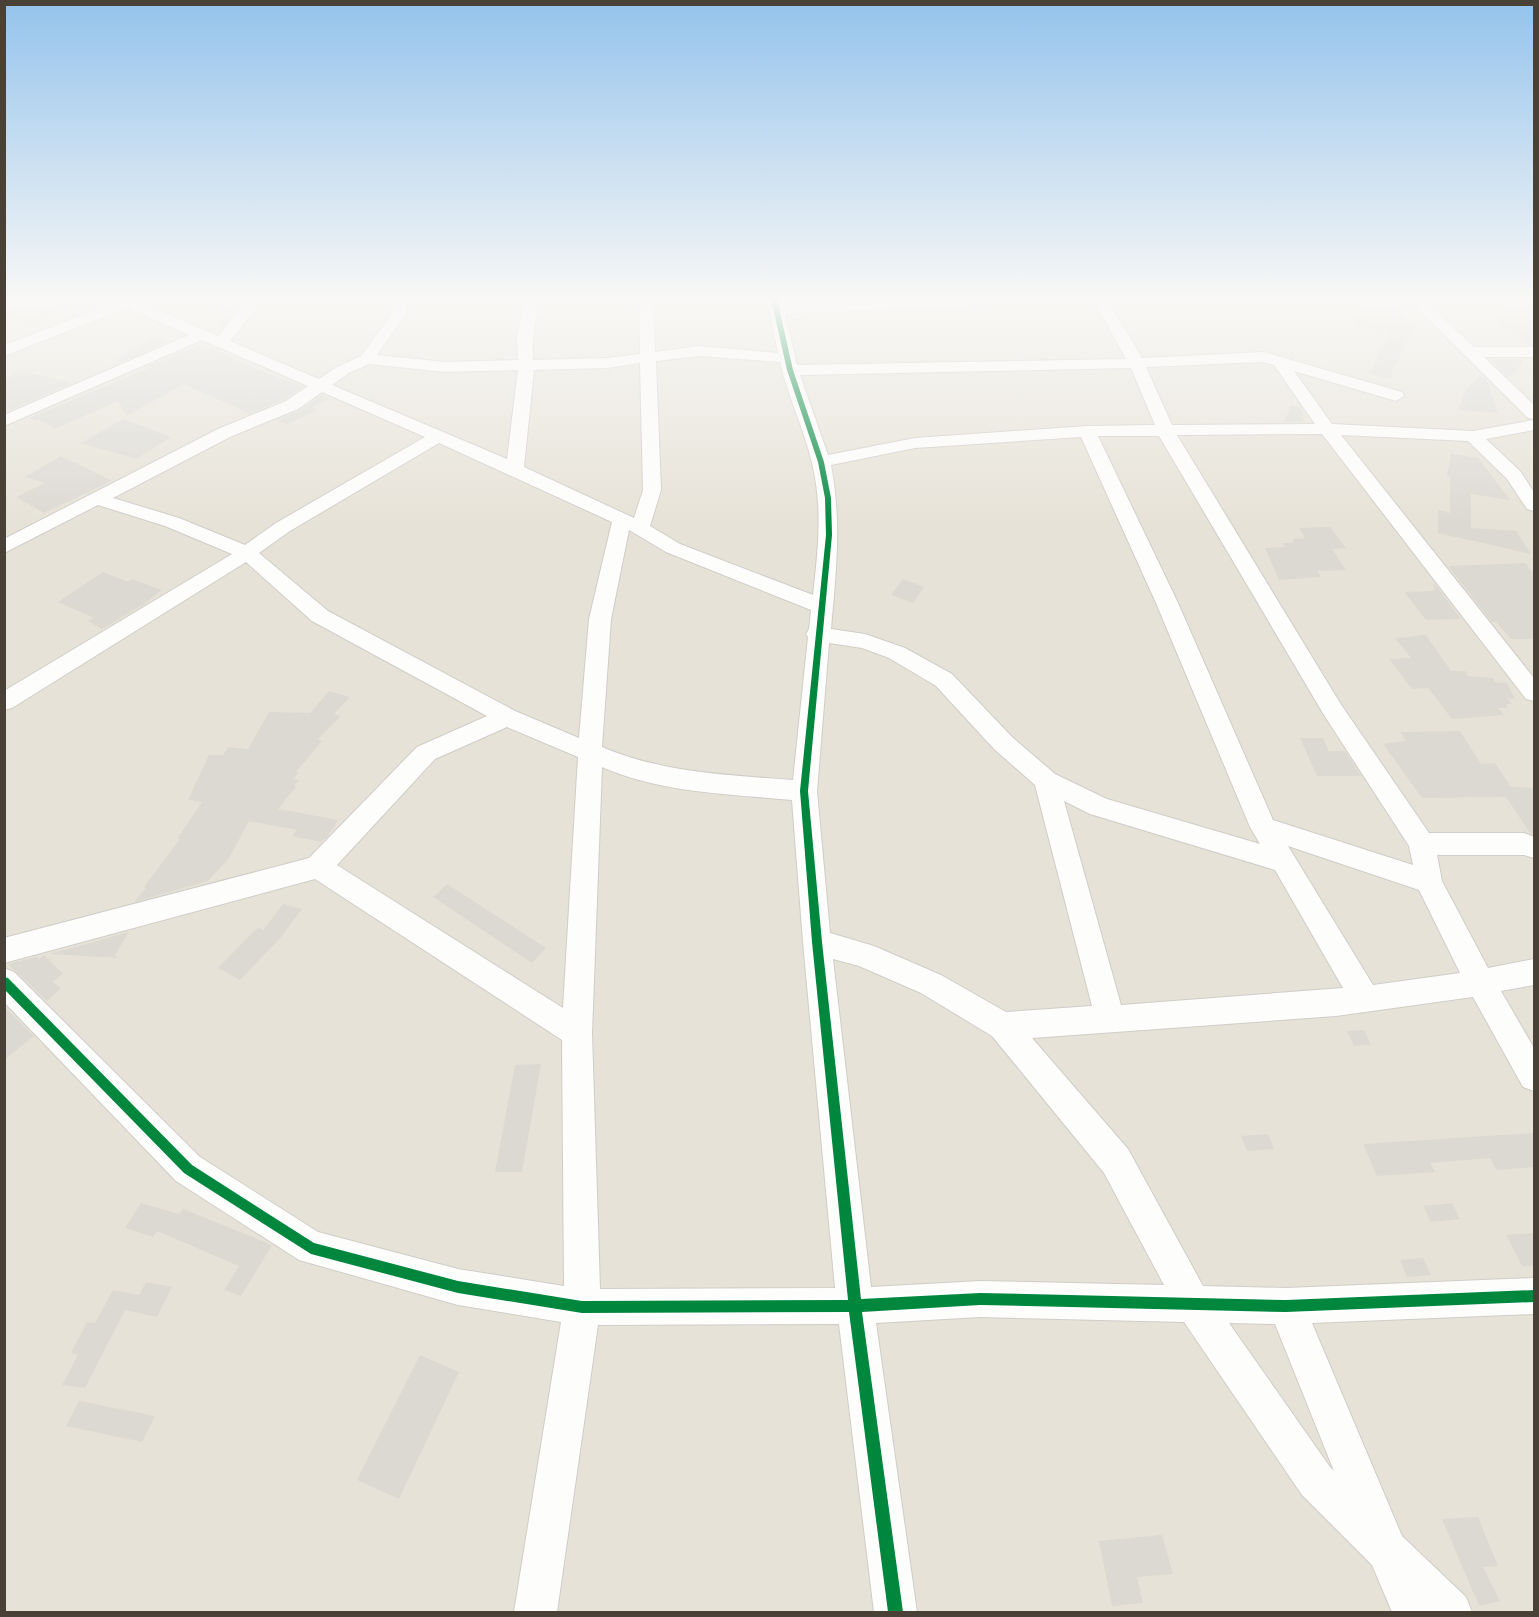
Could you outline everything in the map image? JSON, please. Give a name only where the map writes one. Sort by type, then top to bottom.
[{"type":"street","points":[[4,421],[111,374]]},
{"type":"street","points":[[296,374],[515,469],[631,524],[673,548],[819,620],[897,653],[944,680],[1004,743],[1046,780],[1099,807],[1283,862]]},
{"type":"street","points":[[4,547],[224,433],[292,405],[337,374]]},
{"type":"street","points":[[515,469],[525,374]]},
{"type":"street","points":[[534,1612],[582,1307],[577,1033],[590,752],[600,619],[631,524],[652,490],[648,374]]},
{"type":"street","points":[[792,374],[821,462],[828,498],[829,535],[804,790],[817,942],[855,1306],[896,1612]]},
{"type":"street","points":[[1141,374],[1166,432],[1332,709],[1422,844],[1429,882],[1481,984],[1534,1076]]},
{"type":"street","points":[[1289,374],[1327,429],[1534,693]]},
{"type":"street","points":[[1323,374],[1396,396]]},
{"type":"street","points":[[1493,374],[1534,414]]},
{"type":"street","points":[[821,462],[915,443],[1087,431],[1327,429],[1473,436],[1534,424]]},
{"type":"street","points":[[1087,431],[1167,603],[1263,827],[1365,999]]},
{"type":"street","points":[[1473,436],[1514,475],[1534,505]]},
{"type":"street","points":[[4,702],[247,553],[283,527],[438,437]]},
{"type":"street","points":[[97,499],[172,522],[247,553],[320,616],[507,717],[625,767],[689,781],[804,790]]},
{"type":"street","points":[[4,951],[318,867],[426,753],[507,717]]},
{"type":"street","points":[[1046,780],[1110,1018]]},
{"type":"street","points":[[1263,827],[1429,882]]},
{"type":"street","points":[[1422,844],[1524,844],[1534,847]]},
{"type":"street","points":[[318,867],[577,1033]]},
{"type":"street","points":[[817,942],[864,955],[931,984],[1003,1026],[1116,1161],[1193,1303],[1316,1481],[1451,1612]]},
{"type":"street","points":[[1003,1026],[1241,1011],[1365,999],[1481,984],[1534,972]]},
{"type":"street","points":[[4,981],[188,1169],[311,1248],[458,1287],[582,1307],[855,1306],[980,1299],[1286,1306],[1534,1296]]},
{"type":"street","points":[[1286,1306],[1413,1612]]},
{"type":"shaded area","points":[[5,374],[1534,374],[1534,1612],[5,1612]]},
{"type":"building","points":[[13,374],[35,374],[72,383],[10,410],[4,407],[4,379]]},
{"type":"building","points":[[134,374],[271,374],[303,387],[285,399],[250,414],[184,384],[126,416],[118,401],[55,429],[40,420],[29,418]]},
{"type":"building","points":[[1373,374],[1392,374],[1391,378],[1387,377],[1387,379]]},
{"type":"building","points":[[1481,375],[1488,382],[1498,413],[1458,410],[1467,389]]},
{"type":"building","points":[[322,395],[329,399],[312,407],[317,410],[288,424],[275,421],[299,411]]},
{"type":"building","points":[[1291,406],[1301,408],[1304,422],[1284,422]]},
{"type":"building","points":[[123,419],[171,437],[136,459],[81,443]]},
{"type":"building","points":[[1451,454],[1478,458],[1510,500],[1471,494],[1471,528],[1516,531],[1531,554],[1438,533],[1438,510],[1450,513],[1450,477],[1447,476]]},
{"type":"building","points":[[61,456],[112,481],[44,513],[16,497],[45,483],[25,477]]},
{"type":"building","points":[[1330,527],[1346,548],[1332,549],[1346,570],[1317,571],[1321,577],[1279,580],[1265,548],[1285,547],[1282,543],[1293,543],[1293,539],[1305,538],[1299,528]]},
{"type":"building","points":[[1525,563],[1534,574],[1534,639],[1511,639],[1496,622],[1492,622],[1448,566]]},
{"type":"building","points":[[103,572],[128,582],[132,579],[162,590],[144,604],[102,629],[88,621],[94,618],[58,602]]},
{"type":"building","points":[[903,579],[924,587],[913,603],[891,595]]},
{"type":"building","points":[[1434,583],[1461,619],[1426,620],[1404,592],[1434,591]]},
{"type":"building","points":[[1426,635],[1451,671],[1465,671],[1468,676],[1493,678],[1495,682],[1507,683],[1515,699],[1507,698],[1512,704],[1506,704],[1508,708],[1498,708],[1504,715],[1452,719],[1428,688],[1412,689],[1389,659],[1411,658],[1395,638]]},
{"type":"building","points":[[329,691],[350,697],[334,714],[341,716],[318,739],[322,741],[296,772],[299,772],[293,779],[299,780],[294,786],[296,787],[278,809],[338,820],[328,836],[321,842],[292,836],[297,830],[249,821],[229,858],[208,881],[134,902],[180,839],[177,839],[202,802],[188,800],[209,755],[223,755],[228,747],[248,749],[269,712],[310,713]]},
{"type":"building","points":[[1460,731],[1481,764],[1495,763],[1511,787],[1534,788],[1534,835],[1530,833],[1506,797],[1422,798],[1383,744],[1406,741],[1400,732]]},
{"type":"building","points":[[1300,738],[1323,738],[1329,751],[1345,751],[1361,776],[1317,776]]},
{"type":"building","points":[[447,884],[546,948],[532,963],[433,897]]},
{"type":"building","points":[[283,904],[302,909],[281,937],[240,980],[218,968],[258,927],[263,930]]},
{"type":"building","points":[[129,932],[115,955],[118,958],[50,954]]},
{"type":"building","points":[[44,955],[63,974],[52,982],[61,988],[47,1001],[8,964],[36,957],[39,959]]},
{"type":"building","points":[[4,1006],[34,1036],[4,1060]]},
{"type":"building","points":[[1364,1030],[1371,1045],[1354,1046],[1347,1031]]},
{"type":"building","points":[[541,1064],[522,1172],[495,1172],[515,1065]]},
{"type":"building","points":[[1534,1133],[1534,1167],[1496,1170],[1490,1158],[1430,1163],[1435,1172],[1377,1176],[1363,1144]]},
{"type":"building","points":[[1268,1134],[1274,1149],[1247,1151],[1241,1136]]},
{"type":"building","points":[[141,1203],[179,1214],[183,1209],[272,1245],[241,1296],[224,1290],[239,1266],[157,1231],[153,1237],[125,1228]]},
{"type":"building","points":[[1452,1203],[1460,1219],[1431,1222],[1423,1206]]},
{"type":"building","points":[[1534,1233],[1534,1266],[1522,1266],[1506,1235]]},
{"type":"building","points":[[1423,1258],[1431,1275],[1407,1277],[1400,1260]]},
{"type":"building","points":[[146,1282],[172,1287],[157,1317],[125,1310],[85,1388],[62,1385],[78,1355],[71,1353],[87,1322],[95,1323],[113,1290],[139,1295]]},
{"type":"building","points":[[420,1355],[459,1372],[399,1499],[357,1480]]},
{"type":"building","points":[[79,1401],[155,1416],[142,1442],[66,1426]]},
{"type":"building","points":[[1478,1517],[1498,1566],[1483,1567],[1500,1601],[1479,1606],[1442,1519]]},
{"type":"building","points":[[1162,1535],[1173,1574],[1137,1577],[1143,1603],[1112,1606],[1099,1541]]},
{"type":"cycle path","points":[[792,374],[821,462],[828,498],[829,535],[804,791],[817,942],[855,1306],[896,1612]]},
{"type":"cycle path","points":[[4,981],[188,1169],[311,1248],[458,1287],[582,1307],[855,1306],[980,1299],[1286,1306],[1534,1296]]}]
